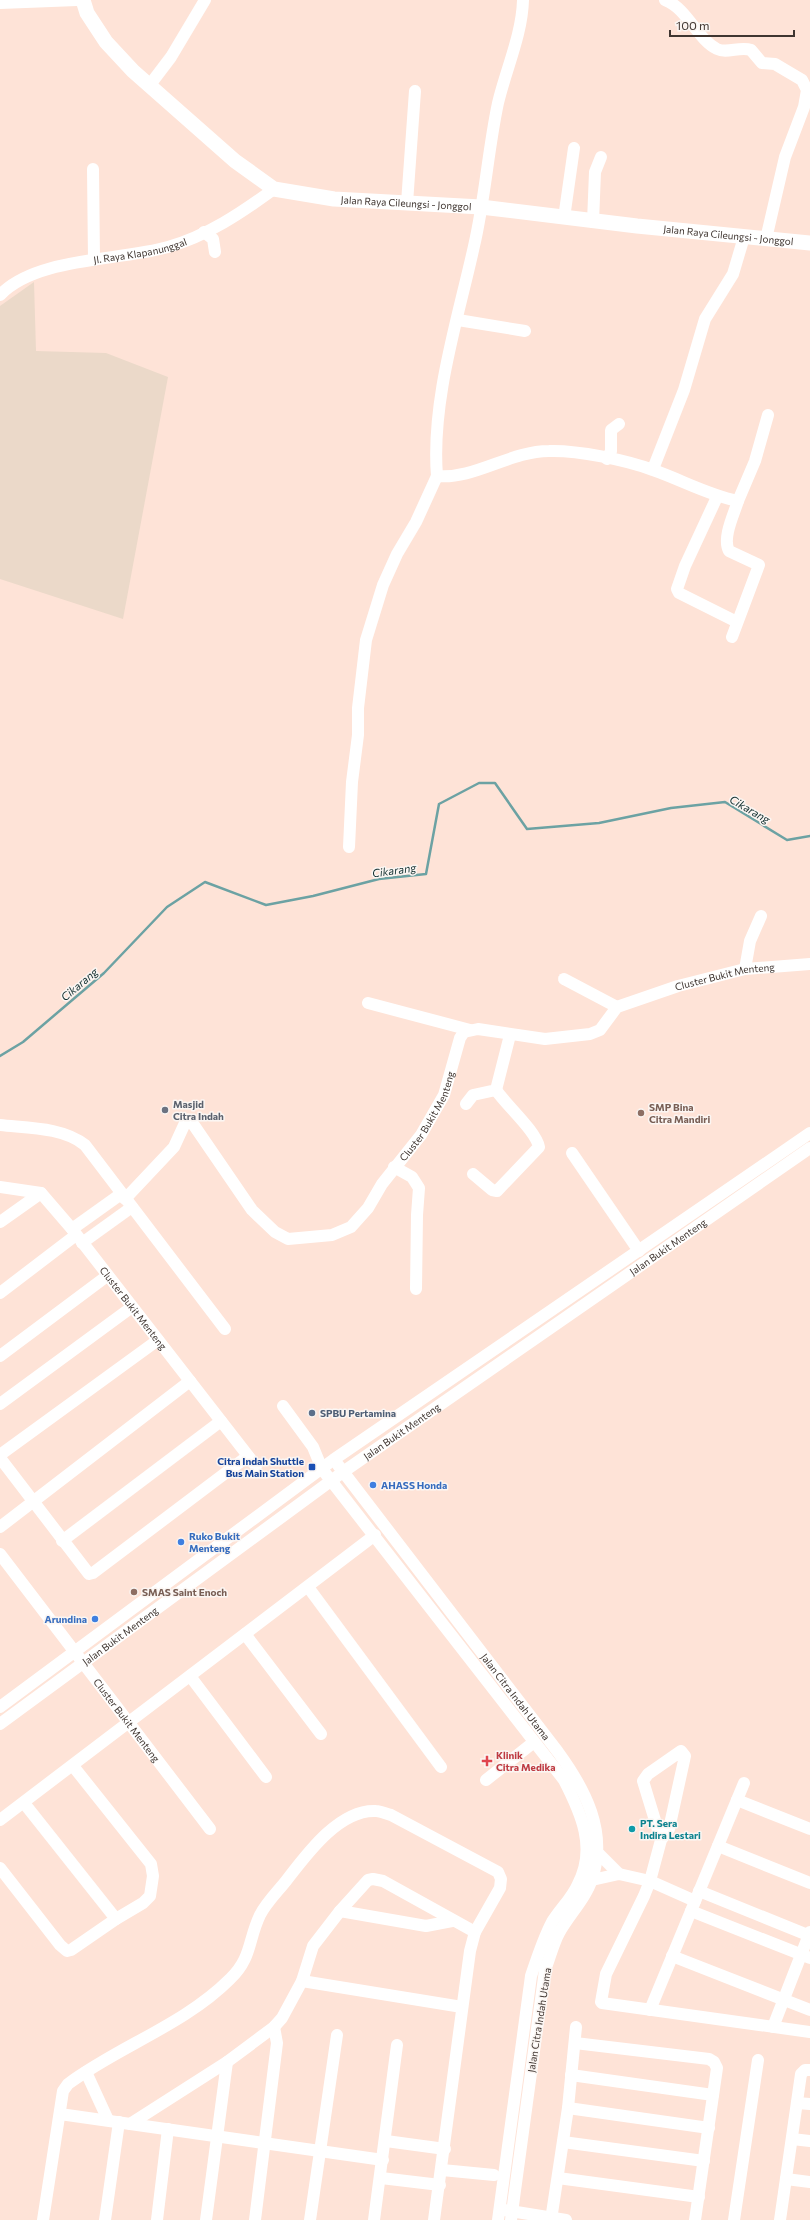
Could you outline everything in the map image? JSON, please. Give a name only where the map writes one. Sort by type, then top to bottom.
[{"type":"main road","name":"Jalan Raya Cileungsi - Jonggol","points":[[83,0],[87,13],[106,42],[149,86],[235,161],[274,189],[334,199],[481,207],[593,222],[810,243]]},
{"type":"street","points":[[0,3],[78,0]]},
{"type":"street","points":[[149,86],[171,57],[204,0]]},
{"type":"street","points":[[350,847],[352,782],[358,735],[358,708],[366,640],[397,554],[419,516],[437,476],[435,452],[442,386],[458,320],[481,207],[497,108],[510,66],[523,0]]},
{"type":"street","points":[[665,0],[675,4],[688,21],[715,48],[722,50],[751,50],[762,63],[775,64],[806,84],[807,90],[804,107],[785,157],[766,239]]},
{"type":"street","points":[[407,203],[415,91]]},
{"type":"street","points":[[564,218],[574,148]]},
{"type":"street","points":[[593,222],[595,169],[601,157]]},
{"type":"street","points":[[93,169],[94,260]]},
{"type":"street","name":"Jl. Raya Klapanunggal","points":[[1,291],[22,279],[37,273],[76,262],[166,247],[224,223],[274,189]]},
{"type":"street","points":[[204,232],[213,240],[215,252]]},
{"type":"street","points":[[653,470],[684,390],[705,318],[732,278],[744,237]]},
{"type":"street","points":[[458,320],[525,331]]},
{"type":"street","points":[[732,637],[759,564],[729,551],[726,540],[738,501],[754,461],[768,415]]},
{"type":"street","points":[[607,459],[611,451],[611,430],[619,424]]},
{"type":"street","points":[[437,476],[458,476],[511,458],[549,451],[620,460],[653,470],[717,497],[738,501]]},
{"type":"street","points":[[717,497],[685,566],[677,588],[679,593],[737,622]]},
{"type":"street","points":[[745,968],[750,941],[761,916]]},
{"type":"street","name":"Cluster Bukit Menteng","points":[[617,1007],[678,986],[745,968],[810,964]]},
{"type":"street","points":[[368,1003],[470,1030],[510,1035],[545,1039],[594,1033],[600,1030],[617,1007],[564,979]]},
{"type":"street","name":"Cluster Bukit Menteng","points":[[126,1200],[174,1147],[186,1123],[188,1122],[194,1123],[252,1210],[274,1232],[288,1239],[332,1235],[351,1227],[368,1208],[394,1167],[421,1135],[444,1095],[460,1038],[470,1030]]},
{"type":"street","points":[[473,1174],[492,1190],[497,1191],[539,1147],[533,1132],[507,1106],[496,1090],[510,1035]]},
{"type":"street","points":[[466,1104],[473,1095],[496,1090]]},
{"type":"street","points":[[0,1125],[49,1131],[78,1140],[85,1145],[225,1329]]},
{"type":"street","name":"Jalan Bukit Menteng","points":[[0,1707],[333,1460],[810,1133]]},
{"type":"street","name":"Jalan Bukit Menteng","points":[[0,1724],[331,1480],[810,1148]]},
{"type":"street","points":[[572,1152],[639,1251]]},
{"type":"street","points":[[394,1167],[412,1177],[419,1188],[416,1289]]},
{"type":"street","points":[[0,1187],[41,1192]]},
{"type":"street","points":[[0,1222],[41,1192]]},
{"type":"street","name":"Cluster Bukit Menteng","points":[[41,1192],[256,1466]]},
{"type":"street","points":[[0,1293],[126,1200]]},
{"type":"street","points":[[77,1236],[126,1200]]},
{"type":"street","points":[[0,1356],[108,1276]]},
{"type":"street","points":[[0,1404],[132,1307]]},
{"type":"street","points":[[0,1455],[158,1340]]},
{"type":"street","points":[[0,1527],[190,1381]]},
{"type":"street","points":[[283,1406],[313,1447],[322,1469],[375,1535],[549,1761],[569,1777],[581,1812],[587,1850],[578,1884],[552,1922],[538,1953],[532,1976],[506,2168],[498,2214],[566,2220]]},
{"type":"street","points":[[62,1541],[221,1421]]},
{"type":"street","name":"Jalan Citra Indah Utama","points":[[313,1447],[333,1460],[343,1472],[558,1752],[569,1777],[587,1797],[593,1814],[598,1852],[592,1880],[558,1934],[545,1970],[511,2215]]},
{"type":"street","points":[[0,1458],[86,1572],[93,1573],[248,1456]]},
{"type":"street","points":[[0,1820],[375,1535]]},
{"type":"street","name":"Cluster Bukit Menteng","points":[[0,1554],[210,1829]]},
{"type":"street","points":[[308,1587],[441,1767]]},
{"type":"street","points":[[245,1634],[321,1734]]},
{"type":"street","points":[[190,1676],[266,1777]]},
{"type":"street","points":[[486,1780],[534,1742]]},
{"type":"street","points":[[661,1840],[643,1781],[648,1774],[681,1751],[685,1756],[669,1830],[661,1840],[650,1881],[606,1974],[600,1999],[602,2004],[810,2032]]},
{"type":"street","points":[[0,1868],[60,1945],[67,1951],[74,1948],[116,1919],[143,1903],[150,1896],[153,1869],[151,1864],[73,1766]]},
{"type":"street","points":[[650,2010],[744,1783]]},
{"type":"street","points":[[737,1800],[810,1830]]},
{"type":"street","points":[[24,1802],[116,1919]]},
{"type":"street","points":[[43,2220],[63,2091],[68,2084],[204,2002],[230,1979],[246,1960],[252,1935],[261,1913],[309,1852],[325,1835],[358,1814],[376,1811],[391,1815],[500,1874],[500,1888],[475,1932],[470,1951],[445,2148],[434,2220]]},
{"type":"street","points":[[718,1846],[810,1883]]},
{"type":"street","points":[[598,1852],[619,1874]]},
{"type":"street","points":[[592,1880],[619,1874],[650,1881],[695,1901],[806,1957]]},
{"type":"street","points":[[119,2122],[227,2062],[274,2027],[282,2018],[302,1981],[313,1946],[364,1883],[373,1879],[383,1881],[452,1921],[475,1932]]},
{"type":"street","points":[[695,1901],[810,1935],[806,1957],[783,2000],[773,2027]]},
{"type":"street","points":[[340,1911],[426,1926],[452,1921]]},
{"type":"street","points":[[672,1956],[810,2010]]},
{"type":"street","points":[[302,1981],[462,2007]]},
{"type":"street","points":[[255,2220],[277,2043],[274,2027]]},
{"type":"street","points":[[551,2219],[568,2108],[576,2027]]},
{"type":"street","points":[[310,2220],[337,2035]]},
{"type":"street","points":[[575,2043],[709,2059],[714,2062],[717,2068],[696,2220]]},
{"type":"street","points":[[374,2220],[386,2141],[397,2045]]},
{"type":"street","points":[[734,2220],[758,2060]]},
{"type":"street","points":[[206,2220],[227,2062]]},
{"type":"street","points":[[781,2220],[801,2074],[805,2070],[810,2070]]},
{"type":"street","points":[[86,2072],[119,2122],[105,2220]]},
{"type":"street","points":[[571,2075],[713,2095]]},
{"type":"street","points":[[797,2102],[810,2104]]},
{"type":"street","points":[[568,2108],[709,2128]]},
{"type":"street","points":[[60,2114],[383,2160]]},
{"type":"street","points":[[157,2220],[168,2129]]},
{"type":"street","points":[[792,2139],[810,2141]]},
{"type":"street","points":[[386,2141],[445,2148]]},
{"type":"street","points":[[563,2142],[704,2161]]},
{"type":"street","points":[[494,2175],[500,2169],[506,2168]]},
{"type":"street","points":[[442,2170],[494,2175]]},
{"type":"street","points":[[494,2175],[502,2186]]},
{"type":"street","points":[[381,2178],[440,2185]]},
{"type":"street","points":[[558,2178],[699,2197]]},
{"type":"street","points":[[786,2179],[810,2182]]},
{"type":"shaded area","points":[[34,282],[36,351],[106,353],[168,377],[123,619],[0,579],[0,306]]},
{"type":"waterway","name":"Cikarang","points":[[0,1056],[23,1042],[104,973],[167,907],[205,882],[266,905],[313,896],[379,879],[426,874],[439,804],[479,783],[495,783],[527,829],[599,823],[671,808],[725,802],[787,840],[810,836]]},
{"type":"place","name":"Masjid Citra Indah","points":[[165,1110]]},
{"type":"place","name":"SMP Bina Citra Mandiri","points":[[641,1113]]},
{"type":"place","name":"SPBU Pertamina","points":[[312,1413]]},
{"type":"place","name":"Citra Indah Shuttle Bus Main Station","points":[[312,1467]]},
{"type":"place","name":"AHASS Honda","points":[[373,1485]]},
{"type":"place","name":"Ruko Bukit Menteng","points":[[181,1542]]},
{"type":"place","name":"SMAS Saint Enoch","points":[[134,1592]]},
{"type":"place","name":"Arundina","points":[[95,1619]]},
{"type":"place","name":"Klinik Citra Medika","points":[[487,1761]]},
{"type":"place","name":"PT. Sera Indira Lestari","points":[[632,1829]]}]
